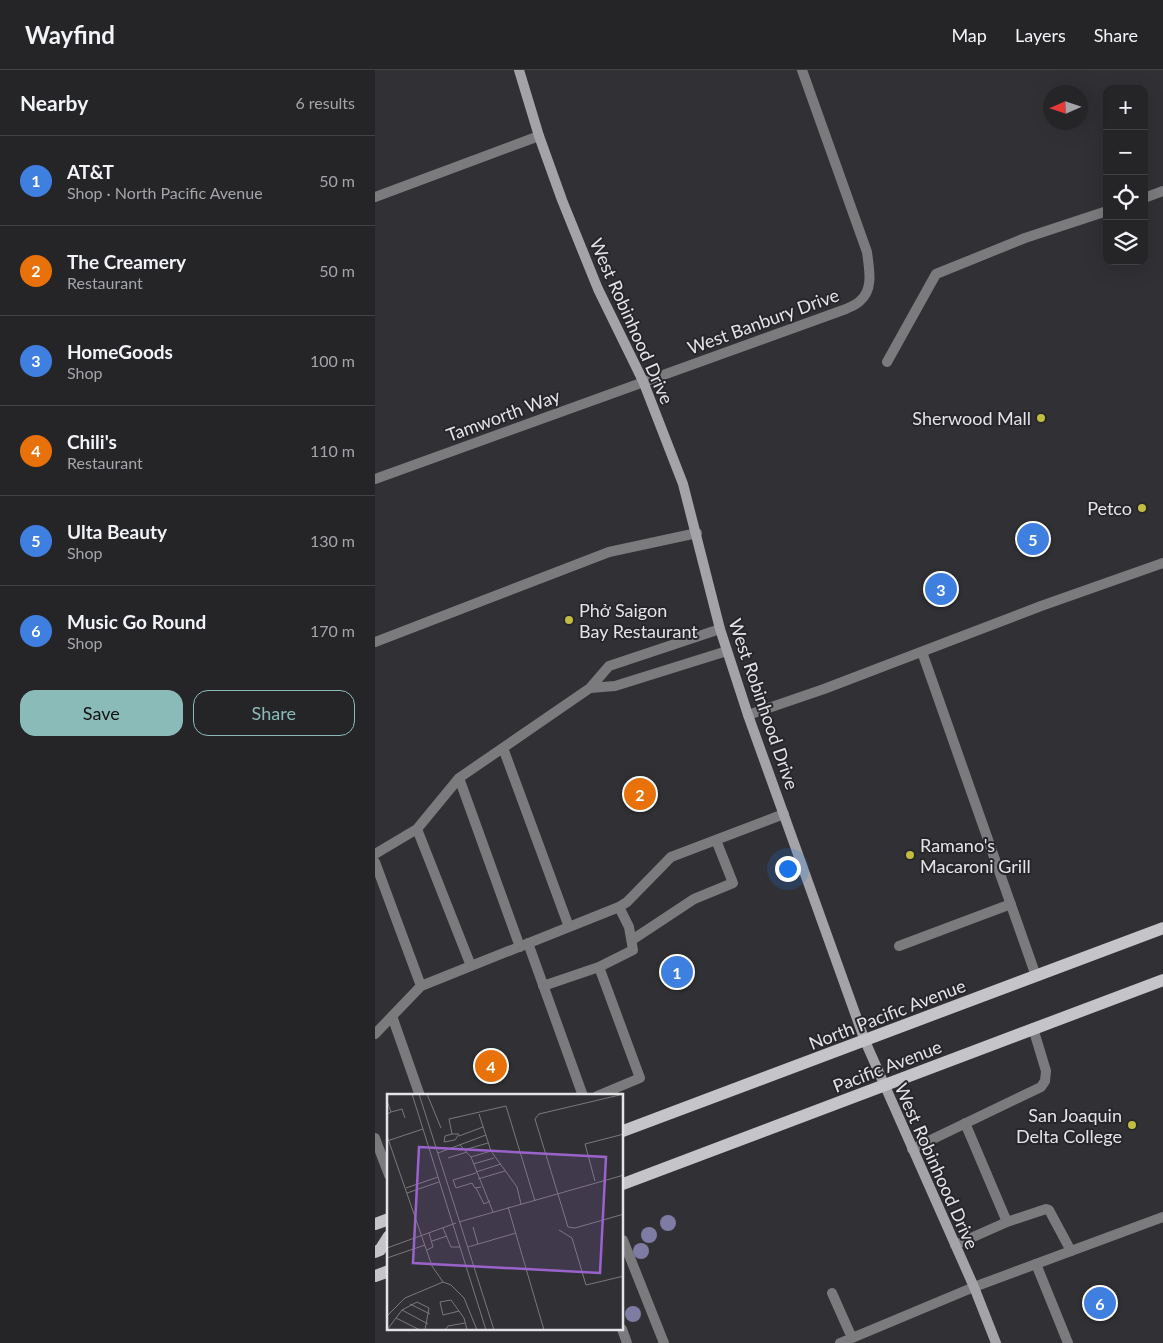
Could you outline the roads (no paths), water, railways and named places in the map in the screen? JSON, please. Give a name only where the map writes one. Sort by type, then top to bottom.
[{"type":"main road","name":"North Pacific Avenue","points":[[624,1131],[1163,928]]},
{"type":"main road","name":"Pacific Avenue","points":[[624,1184],[1163,980]]},
{"type":"main road","points":[[375,1224],[387,1220]]},
{"type":"main road","points":[[375,1252],[380,1250],[387,1239]]},
{"type":"main road","points":[[375,1276],[387,1272]]},
{"type":"street","name":"West Robinhood Drive","points":[[519,70],[539,136],[562,200],[598,289],[643,382],[683,484],[727,651],[748,715],[865,1041],[974,1287],[996,1343]]},
{"type":"street","name":"West Banbury Drive","points":[[643,382],[846,309],[860,301],[868,289],[870,277],[867,252],[802,70]]},
{"type":"street","points":[[375,197],[539,136]]},
{"type":"street","points":[[1148,197],[1163,191]]},
{"type":"street","points":[[887,362],[936,274],[1025,238],[1103,212]]},
{"type":"street","name":"Tamworth Way","points":[[375,479],[643,382]]},
{"type":"street","points":[[375,642],[609,552],[697,533]]},
{"type":"street","points":[[748,715],[824,689],[1034,609],[1163,563]]},
{"type":"street","points":[[375,854],[417,829],[459,778],[590,688],[609,666],[720,629]]},
{"type":"street","points":[[590,688],[615,686],[727,651]]},
{"type":"street","points":[[922,652],[1036,976]]},
{"type":"street","points":[[503,748],[569,927]]},
{"type":"street","points":[[459,778],[524,945],[543,986],[582,1094]]},
{"type":"street","points":[[375,1033],[421,986],[619,907],[627,902],[671,858],[784,814]]},
{"type":"street","points":[[417,829],[471,966]]},
{"type":"street","points":[[543,986],[599,967],[694,899],[733,883],[716,840]]},
{"type":"street","points":[[375,862],[421,986]]},
{"type":"street","points":[[899,946],[1011,904]]},
{"type":"street","points":[[619,907],[629,926],[632,945]]},
{"type":"street","points":[[599,967],[640,1078],[602,1094]]},
{"type":"street","points":[[392,1016],[419,1094]]},
{"type":"street","points":[[912,1148],[1041,1087],[1045,1080],[1046,1071],[1033,1028]]},
{"type":"street","points":[[965,1124],[1007,1222]]},
{"type":"street","points":[[375,1138],[387,1170]]},
{"type":"street","points":[[955,1245],[1007,1222],[1049,1210],[1071,1251]]},
{"type":"street","points":[[839,1343],[974,1287],[1163,1217]]},
{"type":"street","points":[[624,1243],[664,1343]]},
{"type":"street","points":[[1036,1264],[1068,1343]]},
{"type":"street","points":[[832,1293],[852,1338]]},
{"type":"street","points":[[622,1330],[627,1343]]},
{"type":"place","name":"Sherwood Mall","points":[[1041,418]]},
{"type":"place","name":"Petco","points":[[1142,508]]},
{"type":"place","name":"Ulta Beauty","points":[[1033,539]]},
{"type":"place","name":"HomeGoods","points":[[941,589]]},
{"type":"place","name":"Phở Saigon Bay Restaurant","points":[[569,620]]},
{"type":"place","name":"The Creamery","points":[[640,794]]},
{"type":"place","name":"Ramano's Macaroni Grill","points":[[910,855]]},
{"type":"place","name":"AT&T","points":[[677,972]]},
{"type":"place","name":"Chili's","points":[[491,1066]]},
{"type":"place","name":"San Joaquin Delta College","points":[[1132,1125]]},
{"type":"place","name":"Music Go Round","points":[[1100,1303]]}]
